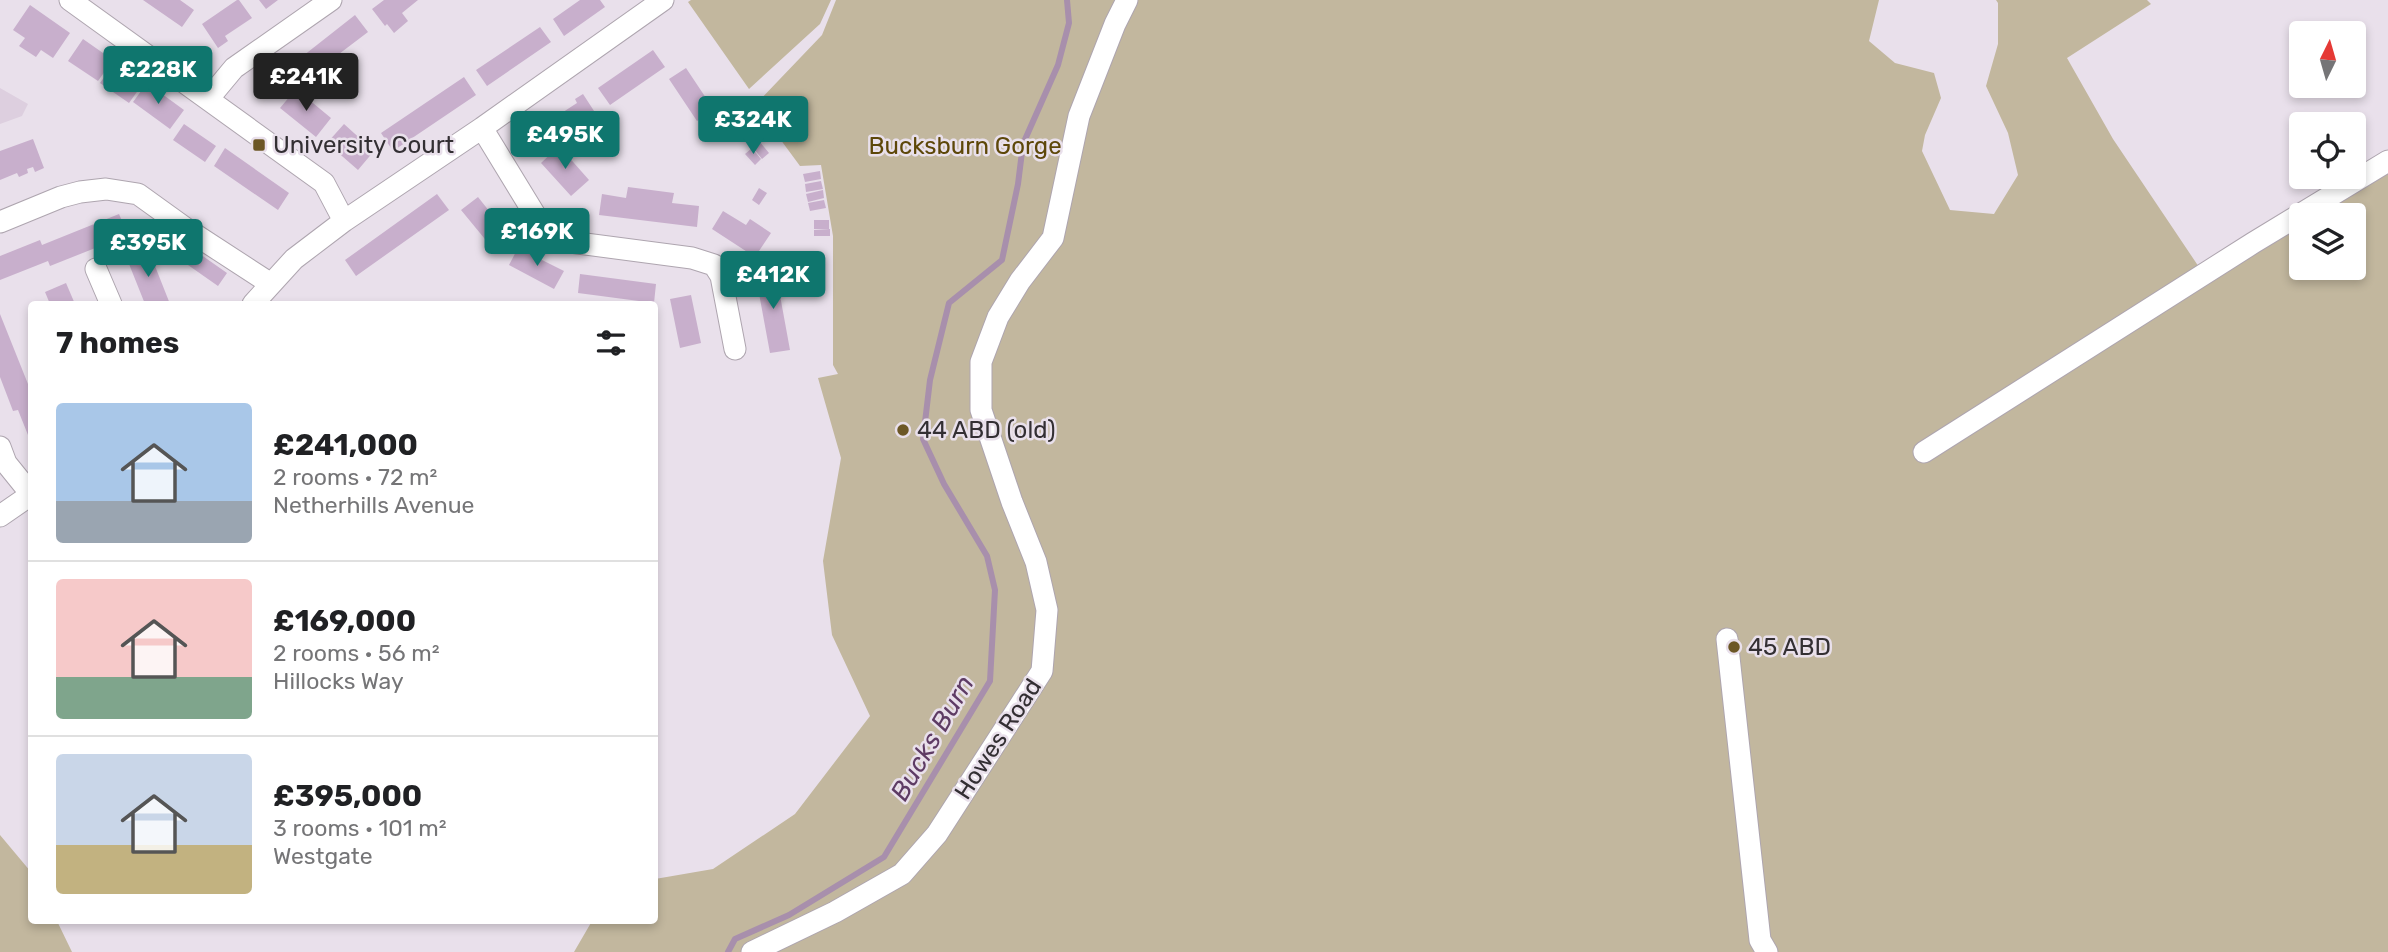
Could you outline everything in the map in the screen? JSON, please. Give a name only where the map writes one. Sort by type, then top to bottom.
[{"type":"street","points":[[70,0],[324,183],[344,221]]},
{"type":"street","points":[[209,98],[234,68],[331,0]]},
{"type":"street","points":[[256,301],[294,259],[344,221],[482,128],[663,0]]},
{"type":"street","name":"Howes Road","points":[[752,952],[835,912],[902,874],[937,834],[1042,671],[1047,610],[1037,562],[1012,502],[981,410],[981,362],[998,317],[1053,238],[1079,116],[1127,0]]},
{"type":"street","points":[[482,128],[540,223],[554,234],[570,242],[692,258],[714,265],[721,276],[736,349]]},
{"type":"street","points":[[1924,453],[2253,243],[2388,161]]},
{"type":"street","points":[[0,222],[80,192],[106,189],[138,194],[271,284]]},
{"type":"street","points":[[96,269],[110,301]]},
{"type":"street","points":[[0,447],[6,463],[28,490]]},
{"type":"street","points":[[0,516],[28,496]]},
{"type":"street","points":[[1727,639],[1760,940],[1767,952]]},
{"type":"shaded area","points":[[0,88],[28,104],[22,116],[0,124]]},
{"type":"green space","points":[[831,0],[820,24],[749,89],[688,2]]},
{"type":"green space","name":"Bucksburn Gorge","points":[[836,0],[1879,0],[1869,41],[1895,63],[1934,73],[1941,98],[1925,135],[1922,151],[1950,210],[1994,214],[2018,175],[2008,133],[1986,86],[1998,44],[1996,0],[2147,0],[2151,4],[2067,58],[2113,139],[2209,282],[2289,231],[2289,280],[2366,280],[2366,203],[2333,203],[2355,189],[2366,189],[2366,182],[2388,168],[2388,952],[574,952],[590,924],[658,924],[658,878],[713,869],[795,814],[870,716],[832,635],[823,561],[841,458],[818,378],[838,374],[833,365],[833,236],[821,165],[800,166],[755,105],[822,35]]},
{"type":"green space","points":[[0,835],[28,868],[28,924],[58,924],[72,952],[0,952]]},
{"type":"building","points":[[143,0],[180,0],[194,10],[182,27]]},
{"type":"building","points":[[237,0],[252,18],[225,36],[228,41],[218,48],[202,24]]},
{"type":"building","points":[[259,0],[278,0],[266,9]]},
{"type":"building","points":[[384,0],[418,0],[402,13],[408,21],[394,33],[372,9]]},
{"type":"building","points":[[580,0],[600,0],[605,7],[564,36],[553,19]]},
{"type":"building","points":[[30,5],[70,33],[53,58],[41,50],[36,57],[19,46],[25,38],[13,30]]},
{"type":"building","points":[[355,15],[368,32],[306,79],[294,63]]},
{"type":"building","points":[[540,27],[551,42],[487,86],[476,70]]},
{"type":"building","points":[[83,39],[113,60],[98,81],[68,61]]},
{"type":"building","points":[[653,50],[665,67],[610,105],[598,88]]},
{"type":"building","points":[[115,62],[144,82],[129,103],[100,83]]},
{"type":"building","points":[[686,68],[714,110],[697,121],[669,79]]},
{"type":"building","points":[[464,77],[476,95],[393,151],[381,133]]},
{"type":"building","points":[[147,83],[184,110],[170,129],[133,102]]},
{"type":"building","points":[[296,89],[331,118],[316,137],[280,108]]},
{"type":"building","points":[[583,94],[596,114],[578,126],[582,131],[568,140],[565,135],[551,144],[540,127],[577,103],[575,99]]},
{"type":"building","points":[[184,124],[216,146],[205,162],[173,140]]},
{"type":"building","points":[[344,124],[374,151],[358,170],[327,143]]},
{"type":"building","points":[[33,139],[44,168],[35,172],[33,167],[19,177],[17,173],[0,180],[0,151]]},
{"type":"building","points":[[760,142],[769,153],[762,159],[753,148]]},
{"type":"building","points":[[559,146],[589,180],[571,196],[541,163]]},
{"type":"building","points":[[225,148],[289,193],[278,210],[214,166]]},
{"type":"building","points":[[752,148],[761,159],[755,165],[745,154]]},
{"type":"building","points":[[820,171],[821,179],[805,182],[803,174]]},
{"type":"building","points":[[821,181],[823,189],[806,192],[805,184]]},
{"type":"building","points":[[628,187],[674,193],[672,203],[699,206],[697,227],[599,215],[602,194],[626,198]]},
{"type":"building","points":[[759,188],[767,193],[759,205],[752,200]]},
{"type":"building","points":[[823,190],[824,198],[808,202],[806,194]]},
{"type":"building","points":[[437,194],[449,210],[356,276],[345,260]]},
{"type":"building","points":[[478,197],[505,231],[489,244],[461,210]]},
{"type":"building","points":[[824,200],[826,208],[810,211],[808,203]]},
{"type":"building","points":[[723,211],[746,225],[750,219],[771,233],[755,257],[712,229]]},
{"type":"building","points":[[119,214],[128,235],[50,266],[48,261],[0,280],[0,256],[40,240],[42,245]]},
{"type":"building","points":[[814,220],[829,220],[829,229],[814,229]]},
{"type":"building","points":[[830,229],[830,236],[814,236],[814,230]]},
{"type":"building","points":[[177,238],[227,273],[218,286],[168,251]]},
{"type":"building","points":[[518,248],[564,271],[554,289],[509,265]]},
{"type":"building","points":[[148,250],[169,301],[144,301],[127,259]]},
{"type":"building","points":[[775,268],[790,350],[770,353],[755,272]]},
{"type":"building","points":[[580,274],[656,284],[654,301],[578,293]]},
{"type":"building","points":[[66,283],[74,301],[49,301],[45,292]]},
{"type":"building","points":[[691,295],[701,343],[680,348],[670,299]]},
{"type":"building","points":[[0,314],[28,384],[28,435],[18,410],[13,411],[0,377]]},
{"type":"waterway","name":"Bucks Burn","points":[[728,952],[735,939],[789,915],[884,857],[990,681],[995,590],[987,556],[944,484],[923,439],[930,380],[949,303],[1002,260],[1018,184],[1023,144],[1058,65],[1069,23],[1067,0]]},
{"type":"place","name":"University Court","points":[[259,145]]},
{"type":"place","name":"44 ABD (old)","points":[[903,430]]},
{"type":"place","name":"45 ABD","points":[[1734,647]]}]
